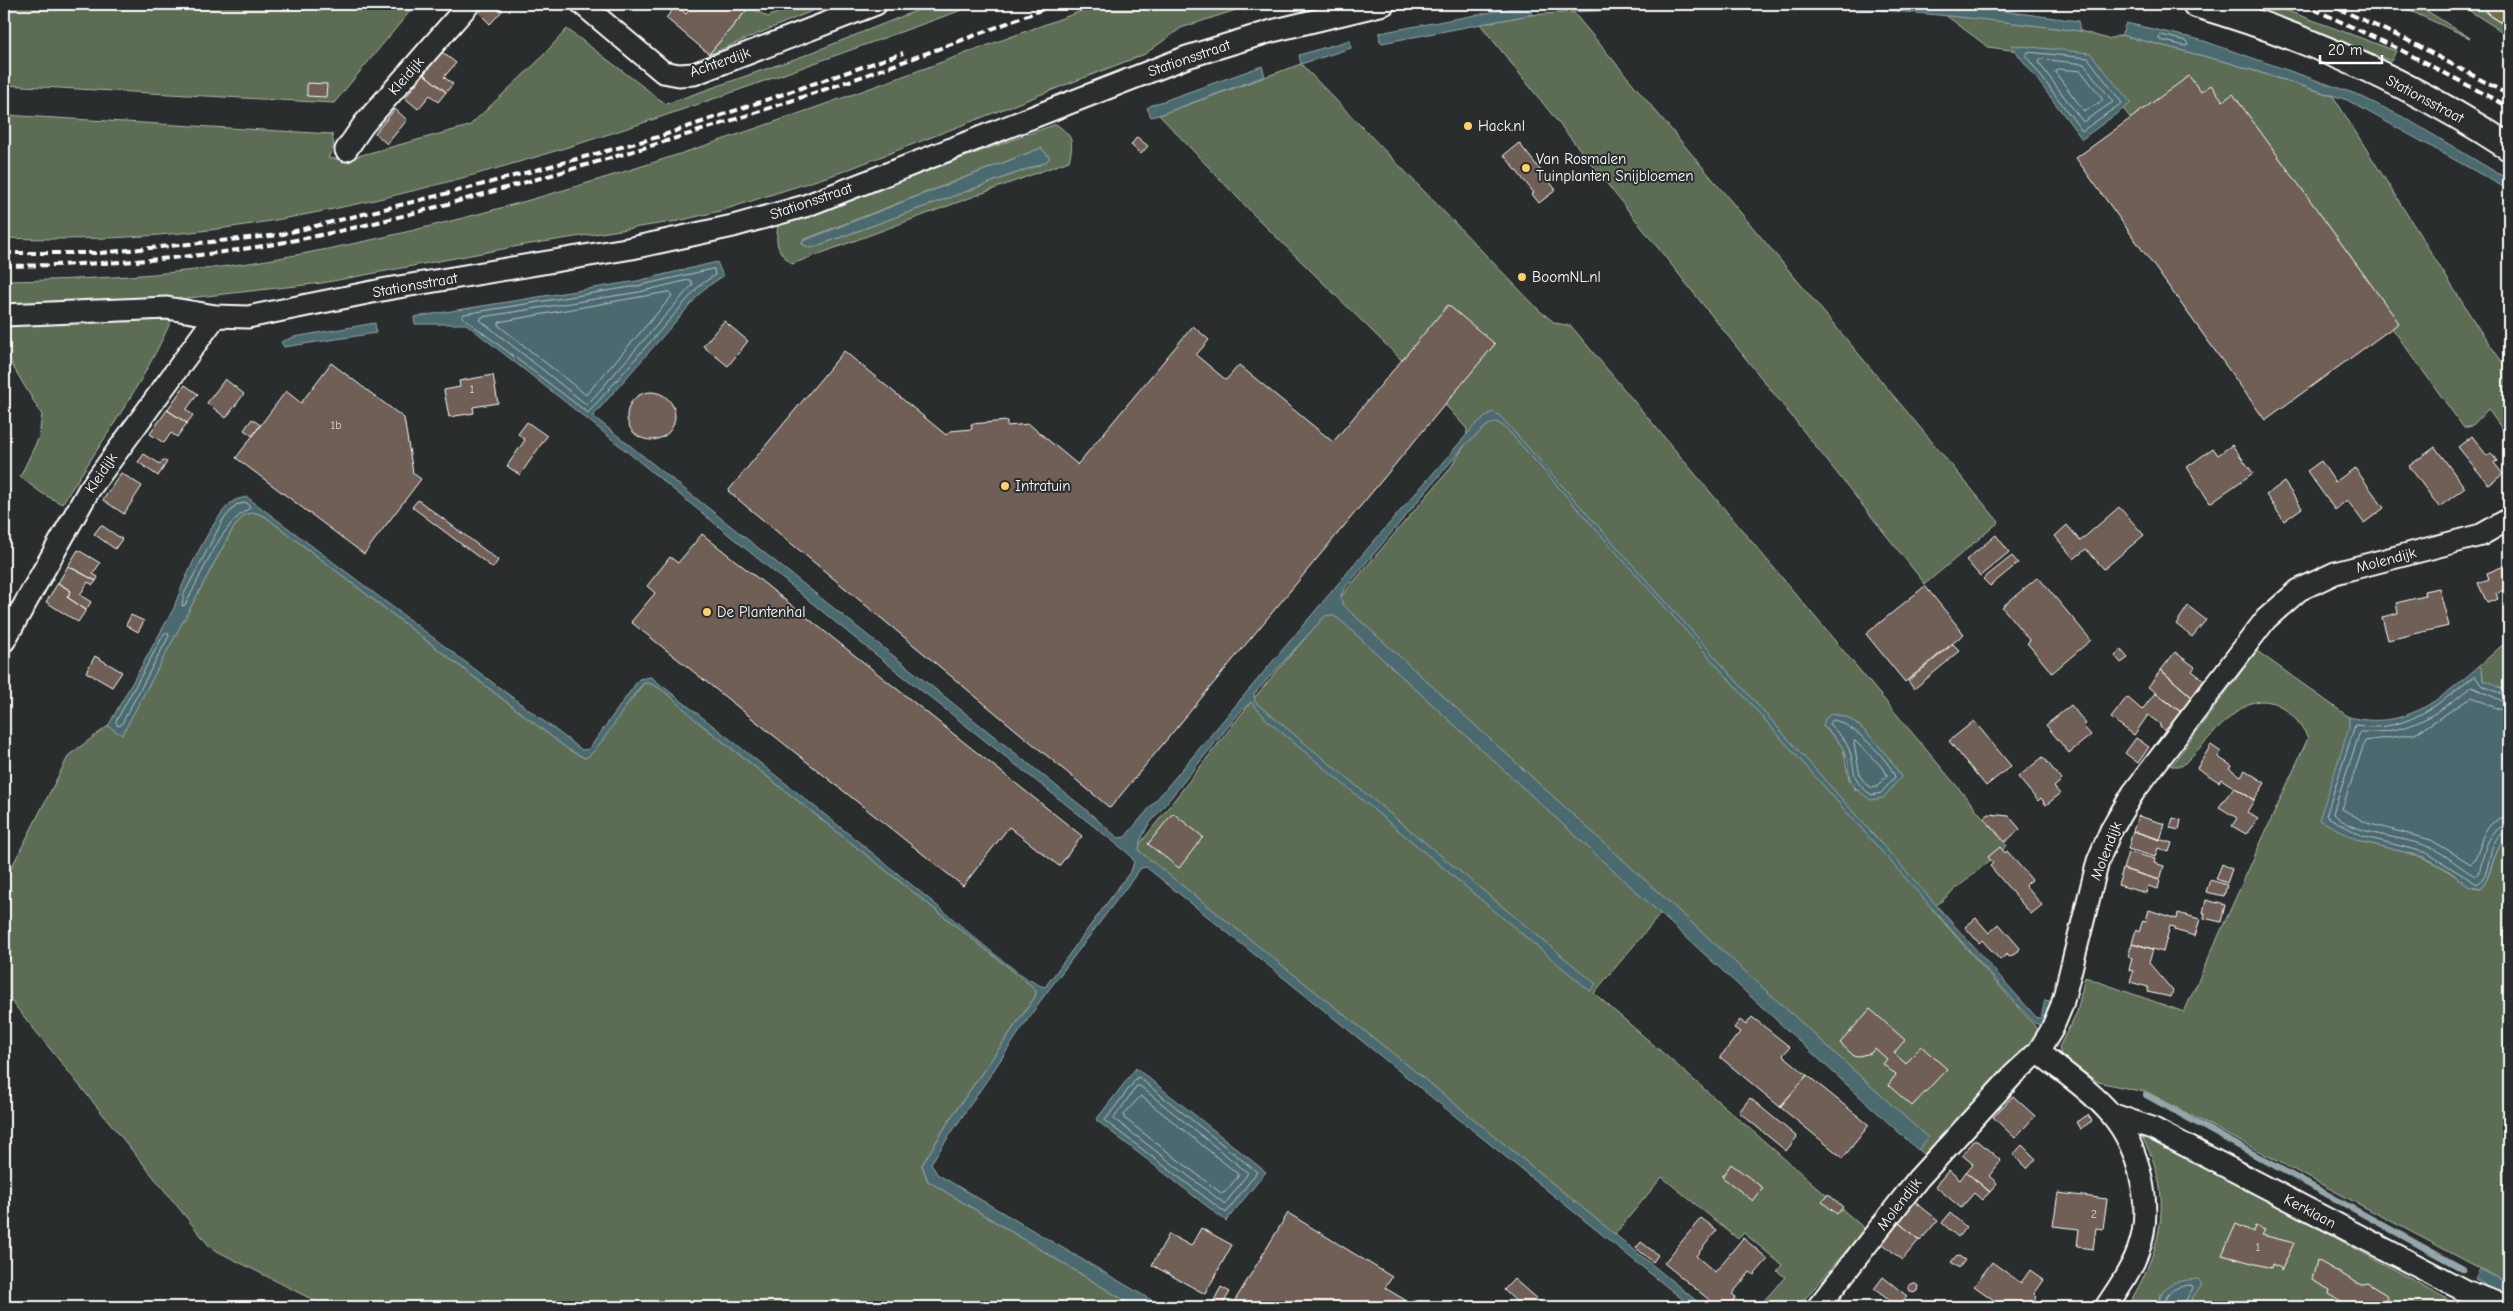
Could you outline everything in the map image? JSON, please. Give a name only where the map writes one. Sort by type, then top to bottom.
[{"type":"main road","points":[[2499,4],[2509,10]]},
{"type":"street","name":"Kleidijk","points":[[346,150],[364,124],[469,4]]},
{"type":"street","name":"Achterdijk","points":[[582,4],[663,72],[679,75],[694,74],[876,4]]},
{"type":"street","name":"Stationsstraat","points":[[4,315],[167,308],[216,316],[248,316],[387,289],[632,248],[733,226],[805,206],[1187,57],[1272,31],[1384,4]]},
{"type":"street","name":"Stationsstraat","points":[[2196,4],[2299,40],[2379,75],[2468,122],[2509,147]]},
{"type":"street","name":"Kleidijk","points":[[4,641],[89,490],[216,316]]},
{"type":"street","name":"Molendijk","points":[[1818,1307],[1918,1179],[2013,1075],[2038,1052],[2051,1031],[2062,1005],[2098,861],[2111,830],[2133,793],[2266,619],[2299,590],[2317,580],[2335,573],[2481,535],[2509,519]]},
{"type":"street","points":[[2038,1052],[2093,1096],[2111,1114],[2124,1132],[2135,1155],[2143,1185],[2144,1216],[2139,1250],[2106,1307]]},
{"type":"street","name":"Kerklaan","points":[[2111,1114],[2152,1128],[2466,1292],[2502,1304]]},
{"type":"green space","points":[[4,4],[416,4],[334,103],[4,85]]},
{"type":"green space","points":[[796,4],[826,5],[708,55],[750,7],[768,17]]},
{"type":"green space","points":[[933,4],[979,4],[710,100],[529,159],[438,185],[345,207],[252,224],[191,232],[66,239],[4,238],[4,115],[332,134],[334,146],[328,158],[343,160],[469,126],[537,62],[567,29],[666,104],[803,56]]},
{"type":"green space","points":[[1101,4],[1254,4],[1181,28],[1145,54],[839,173],[720,211],[678,221],[524,245],[322,283],[180,299],[156,353],[62,504],[43,494],[20,477],[39,437],[42,415],[12,365],[4,344],[4,281],[127,276],[249,263],[358,243],[466,217],[680,154],[786,118]]},
{"type":"green space","points":[[2238,4],[2269,4],[2396,51],[2391,61]]},
{"type":"green space","points":[[2395,4],[2416,4],[2470,38]]},
{"type":"green space","points":[[2459,4],[2472,4],[2509,27],[2509,36]]},
{"type":"green space","points":[[1573,12],[1999,522],[1925,584],[1480,24],[1529,15]]},
{"type":"green space","points":[[1944,14],[2080,31],[2108,39],[2121,35],[2227,62],[2333,96],[2477,326],[2509,372],[2509,439],[2488,409],[2472,426],[2464,428],[2228,100],[2132,120],[2085,60],[1988,47]]},
{"type":"green space","points":[[1301,64],[1540,311],[1555,323],[1571,326],[2007,846],[1932,909],[2039,1031],[2032,1043],[1928,1158],[1663,911],[1594,993],[1865,1229],[1798,1307],[1763,1307],[1760,1305],[1785,1277],[1777,1271],[1782,1265],[1744,1233],[1738,1239],[1662,1177],[1610,1240],[1132,854],[1254,698],[1449,470],[1466,443],[1467,429],[1432,390],[1255,216],[1159,115]],"holes":[[[1834,715],[1843,716],[1856,790],[1849,779],[1843,747],[1823,726]]]},
{"type":"green space","points":[[1056,124],[1066,132],[1072,143],[1069,161],[792,264],[778,247],[778,225]],"holes":[[[1041,148],[1050,158],[1044,163],[811,248],[802,244],[803,240]]]},
{"type":"green space","points":[[254,512],[266,517],[569,750],[585,758],[644,683],[657,687],[697,721],[1032,986],[1036,991],[1035,997],[952,1116],[922,1165],[928,1181],[1135,1307],[327,1307],[211,1248],[4,992],[4,882],[69,755],[108,726],[122,734],[232,530],[243,516]]},
{"type":"green space","points":[[2509,639],[2509,694],[2503,689],[2483,681],[2482,669],[2479,666]]},
{"type":"green space","points":[[2257,651],[2349,717],[2360,841],[2406,852],[2428,860],[2448,871],[2467,885],[2481,889],[2489,875],[2499,848],[2509,835],[2509,1279],[2504,1281],[2149,1093],[2098,1082],[2061,1056],[2059,1047],[2077,1012],[2085,977],[2184,1012],[2308,738],[2299,723],[2278,705],[2261,701],[2251,703],[2225,722],[2182,766],[2171,766]]},
{"type":"green space","points":[[2137,1129],[2462,1307],[2186,1307],[2193,1298],[2160,1294],[2158,1307],[2127,1307],[2149,1263],[2157,1241],[2160,1219],[2161,1197],[2157,1175],[2150,1152]]},
{"type":"water","points":[[1568,4],[1743,4],[1573,12]]},
{"type":"water","points":[[1743,4],[1926,4],[1981,8],[2078,21],[2080,31],[1912,13],[1828,7]]},
{"type":"water","points":[[1524,6],[1530,8],[1532,13],[1382,43],[1380,41],[1379,33]]},
{"type":"water","points":[[2126,23],[2201,40],[2356,94],[2405,118],[2509,180],[2509,190],[2347,100],[2227,62],[2121,35]]},
{"type":"water","points":[[1350,40],[1351,48],[1301,64],[1299,55]]},
{"type":"water","points":[[2011,45],[2090,53],[2131,103],[2082,139]]},
{"type":"water","points":[[1262,66],[1265,76],[1159,115],[1151,117],[1147,108],[1152,105]]},
{"type":"water","points":[[1041,148],[1050,158],[1044,163],[811,248],[802,244],[803,241]]},
{"type":"water","points":[[717,262],[723,276],[704,289],[593,416],[1084,808],[1118,838],[1125,837],[1374,541],[1476,424],[1492,412],[1499,415],[2037,1018],[2041,1018],[2045,1000],[2050,1001],[2045,1020],[2041,1025],[2034,1023],[1506,428],[1497,422],[1488,425],[1465,445],[1346,587],[1341,595],[1342,604],[1928,1138],[1918,1150],[1339,619],[1332,615],[1325,616],[1254,694],[1255,702],[1596,984],[1590,991],[1268,721],[1251,702],[1241,711],[1147,827],[1140,842],[1139,851],[1410,1067],[1704,1307],[1692,1307],[1146,867],[1141,868],[1041,1000],[931,1163],[937,1174],[1163,1307],[1135,1307],[928,1181],[922,1165],[952,1116],[1035,997],[1036,991],[1032,986],[697,721],[672,697],[657,687],[644,683],[598,747],[585,758],[569,750],[266,517],[254,512],[243,516],[232,530],[122,735],[108,726],[174,608],[183,583],[207,535],[224,510],[232,502],[247,497],[582,750],[589,749],[639,679],[651,677],[940,908],[1008,965],[1035,983],[1045,987],[1132,869],[1134,861],[1129,854],[856,639],[597,427],[466,324],[415,324],[414,317],[637,281]]},
{"type":"water","points":[[375,323],[376,333],[284,347],[281,342],[294,337]]},
{"type":"water","points":[[2479,666],[2482,669],[2483,681],[2490,682],[2509,694],[2509,835],[2499,848],[2481,889],[2468,886],[2448,870],[2424,857],[2360,841],[2319,820],[2349,728],[2349,717],[2387,720],[2420,710],[2450,690]]},
{"type":"water","points":[[1831,714],[1843,716],[1859,725],[1876,742],[1897,770],[1901,777],[1883,798],[1871,800],[1854,786],[1849,775],[1848,763],[1842,747],[1836,738],[1823,726],[1825,719]]},
{"type":"water","points":[[1136,1068],[1266,1172],[1226,1221],[1096,1120]]},
{"type":"water","points":[[2480,1269],[2504,1281],[2509,1279],[2509,1307],[2496,1291],[2475,1279]]},
{"type":"water","points":[[2198,1279],[2202,1284],[2186,1307],[2158,1307],[2163,1292],[2171,1284]]},
{"type":"building","points":[[487,4],[497,4],[503,10],[490,24],[479,13]]},
{"type":"building","points":[[694,4],[747,4],[750,6],[709,54],[666,18],[676,5],[686,14]]},
{"type":"building","points":[[442,52],[456,63],[444,77],[453,84],[446,92],[424,74]]},
{"type":"building","points":[[424,74],[446,92],[438,102],[430,95],[418,109],[405,98]]},
{"type":"building","points":[[2189,76],[2201,92],[2211,85],[2223,101],[2233,94],[2399,323],[2265,420],[2076,158]]},
{"type":"building","points":[[307,83],[327,84],[326,97],[307,96]]},
{"type":"building","points":[[395,109],[407,120],[387,144],[375,133]]},
{"type":"building","points":[[1137,137],[1148,146],[1141,154],[1131,145]]},
{"type":"building","points":[[1519,143],[1556,190],[1539,203],[1532,194],[1534,193],[1504,155]]},
{"type":"building","points":[[1448,305],[1495,344],[1110,808],[728,491],[844,351],[946,435],[950,431],[972,429],[971,424],[1007,421],[1007,426],[1029,424],[1077,465],[1193,326],[1209,340],[1196,355],[1226,380],[1239,365],[1333,442]]},
{"type":"building","points":[[724,321],[748,341],[728,366],[703,346]]},
{"type":"building","points":[[331,363],[404,418],[413,473],[421,479],[364,554],[236,458],[286,391],[301,403]]},
{"type":"building","points":[[493,375],[498,403],[473,407],[474,413],[449,417],[444,390],[460,387],[459,381]]},
{"type":"building","points":[[225,379],[244,394],[226,418],[207,403]]},
{"type":"building","points":[[185,385],[198,394],[186,410],[193,415],[187,423],[167,410]]},
{"type":"building","points":[[651,392],[660,394],[668,399],[673,407],[675,416],[673,425],[668,433],[660,438],[651,440],[642,438],[634,433],[629,425],[627,416],[629,407],[634,399],[642,394]]},
{"type":"building","points":[[167,410],[187,423],[177,437],[171,433],[164,443],[150,434]]},
{"type":"building","points":[[252,419],[260,425],[253,436],[244,430]]},
{"type":"building","points":[[527,422],[547,436],[520,475],[507,466],[525,440],[518,434]]},
{"type":"building","points":[[2472,436],[2487,456],[2491,453],[2497,461],[2494,463],[2503,474],[2489,485],[2458,447]]},
{"type":"building","points":[[2232,445],[2253,473],[2210,503],[2187,467],[2213,448],[2218,455]]},
{"type":"building","points":[[2435,447],[2465,488],[2439,507],[2409,466]]},
{"type":"building","points":[[144,454],[160,464],[163,460],[167,462],[158,476],[138,462]]},
{"type":"building","points":[[2321,461],[2335,482],[2355,468],[2384,508],[2364,523],[2347,500],[2335,510],[2307,471]]},
{"type":"building","points":[[121,473],[142,486],[124,514],[103,500]]},
{"type":"building","points":[[2284,482],[2302,508],[2284,521],[2266,495]]},
{"type":"building","points":[[418,500],[498,560],[493,568],[412,507]]},
{"type":"building","points":[[2119,507],[2144,535],[2104,569],[2086,549],[2074,559],[2055,536],[2067,525],[2080,541]]},
{"type":"building","points":[[101,525],[122,539],[115,549],[94,534]]},
{"type":"building","points":[[702,534],[1082,836],[1059,866],[1009,827],[963,886],[631,622],[655,593],[647,586],[670,557],[678,563]]},
{"type":"building","points":[[1996,535],[2009,552],[1980,576],[1966,560]]},
{"type":"building","points":[[78,550],[100,563],[93,574],[98,577],[96,581],[68,566]]},
{"type":"building","points":[[2012,556],[2018,563],[1990,586],[1983,579]]},
{"type":"building","points":[[2509,564],[2509,588],[2496,593],[2498,599],[2487,603],[2478,583],[2489,579],[2487,573]]},
{"type":"building","points":[[68,566],[96,581],[93,585],[88,582],[80,595],[91,602],[86,610],[67,597],[71,591],[58,583]]},
{"type":"building","points":[[2038,577],[2091,640],[2052,673],[2027,643],[2030,641],[2002,607]]},
{"type":"building","points":[[58,583],[71,591],[67,597],[86,610],[78,622],[46,602]]},
{"type":"building","points":[[1925,586],[1964,634],[1905,682],[1866,634]]},
{"type":"building","points":[[2439,588],[2449,626],[2388,640],[2382,617],[2398,613],[2396,603],[2425,596],[2424,591]]},
{"type":"building","points":[[2188,606],[2206,620],[2192,637],[2176,624]]},
{"type":"building","points":[[131,615],[144,621],[138,632],[126,625]]},
{"type":"building","points":[[1953,644],[1960,651],[1914,689],[1908,681]]},
{"type":"building","points":[[2121,650],[2128,658],[2121,663],[2115,656]]},
{"type":"building","points":[[2175,652],[2195,667],[2192,671],[2204,680],[2192,697],[2161,670]]},
{"type":"building","points":[[95,656],[122,672],[112,687],[86,672]]},
{"type":"building","points":[[2161,670],[2192,697],[2181,712],[2148,687]]},
{"type":"building","points":[[2155,693],[2181,712],[2168,730],[2163,730],[2160,724],[2148,715],[2134,735],[2111,718],[2127,697],[2142,710]]},
{"type":"building","points":[[2071,705],[2086,724],[2083,726],[2091,735],[2069,753],[2046,725]]},
{"type":"building","points":[[1974,721],[2011,766],[1986,786],[1949,741]]},
{"type":"building","points":[[2136,738],[2149,747],[2138,763],[2125,753]]},
{"type":"building","points":[[2211,745],[2221,752],[2218,757],[2232,766],[2230,769],[2241,776],[2245,770],[2265,783],[2254,800],[2221,779],[2219,782],[2197,768]]},
{"type":"building","points":[[2043,757],[2062,780],[2054,787],[2060,794],[2046,805],[2041,798],[2038,801],[2018,777]]},
{"type":"building","points":[[2234,787],[2254,800],[2247,812],[2258,819],[2246,834],[2232,826],[2237,818],[2219,807]]},
{"type":"building","points":[[1173,813],[1203,837],[1179,868],[1148,844]]},
{"type":"building","points":[[1989,814],[2009,816],[2020,829],[2005,842],[1984,818]]},
{"type":"building","points":[[2138,816],[2165,824],[2160,840],[2133,831]]},
{"type":"building","points":[[2173,818],[2181,820],[2179,830],[2170,828]]},
{"type":"building","points":[[2133,831],[2172,843],[2169,852],[2158,848],[2155,857],[2128,849]]},
{"type":"building","points":[[2000,847],[2005,853],[2007,851],[2032,880],[2025,885],[2042,905],[2031,914],[1990,866],[1993,863],[1988,857]]},
{"type":"building","points":[[2128,852],[2155,859],[2154,863],[2164,866],[2160,880],[2123,869]]},
{"type":"building","points":[[2222,864],[2232,869],[2227,883],[2216,879]]},
{"type":"building","points":[[2123,869],[2160,880],[2158,889],[2148,886],[2146,893],[2118,885]]},
{"type":"building","points":[[2210,880],[2227,885],[2224,896],[2206,892]]},
{"type":"building","points":[[2206,900],[2225,905],[2221,922],[2204,918],[2205,913],[2203,913]]},
{"type":"building","points":[[2149,910],[2177,919],[2178,913],[2200,919],[2195,936],[2174,930],[2175,927],[2170,926],[2163,952],[2132,943],[2136,930],[2139,932],[2143,920],[2146,921]]},
{"type":"building","points":[[1976,918],[1989,933],[1999,924],[2020,948],[2018,952],[2009,957],[2007,954],[2000,960],[1982,940],[1979,943],[1965,927]]},
{"type":"building","points":[[2132,943],[2153,949],[2149,963],[2173,991],[2171,997],[2147,992],[2148,987],[2130,982],[2133,971],[2129,970],[2132,958],[2128,957]]},
{"type":"building","points":[[1870,1009],[1905,1040],[1894,1053],[1906,1064],[1921,1046],[1947,1069],[1912,1106],[1888,1085],[1896,1075],[1883,1064],[1887,1059],[1875,1048],[1871,1053],[1855,1057],[1840,1043]]},
{"type":"building","points":[[1752,1017],[1790,1047],[1783,1055],[1807,1075],[1780,1107],[1720,1057],[1740,1032],[1734,1028],[1740,1020],[1746,1025]]},
{"type":"building","points":[[1807,1075],[1869,1125],[1843,1158],[1780,1107]]},
{"type":"building","points":[[2013,1096],[2035,1116],[2015,1138],[1993,1117]]},
{"type":"building","points":[[1750,1098],[1797,1137],[1786,1151],[1739,1112]]},
{"type":"building","points":[[2088,1115],[2092,1121],[2080,1129],[2076,1122]]},
{"type":"building","points":[[1976,1139],[2001,1161],[1989,1176],[1997,1183],[1990,1192],[1966,1172],[1973,1164],[1962,1155]]},
{"type":"building","points":[[2022,1145],[2036,1159],[2027,1169],[2013,1155]]},
{"type":"building","points":[[1731,1164],[1763,1188],[1753,1201],[1722,1177]]},
{"type":"building","points":[[1949,1170],[1960,1180],[1966,1172],[1990,1192],[1982,1200],[1974,1193],[1961,1208],[1935,1186]]},
{"type":"building","points":[[2058,1193],[2107,1199],[2103,1229],[2096,1228],[2093,1249],[2077,1247],[2079,1229],[2053,1226]]},
{"type":"building","points":[[1828,1194],[1843,1207],[1837,1214],[1822,1202]]},
{"type":"building","points":[[1915,1202],[1938,1220],[1920,1241],[1898,1222]]},
{"type":"building","points":[[1288,1213],[1392,1277],[1385,1288],[1417,1307],[1231,1307]]},
{"type":"building","points":[[1950,1213],[1966,1227],[1958,1237],[1942,1223]]},
{"type":"building","points":[[1701,1218],[1717,1230],[1696,1256],[1715,1272],[1743,1238],[1768,1259],[1754,1275],[1750,1272],[1732,1294],[1736,1297],[1728,1307],[1718,1307],[1664,1263]]},
{"type":"building","points":[[1898,1222],[1919,1240],[1902,1260],[1881,1242]]},
{"type":"building","points":[[2236,1224],[2253,1232],[2255,1226],[2265,1230],[2262,1235],[2294,1243],[2281,1271],[2281,1268],[2272,1264],[2271,1268],[2222,1255]]},
{"type":"building","points":[[1201,1228],[1232,1245],[1205,1294],[1152,1265],[1169,1234],[1191,1246]]},
{"type":"building","points":[[1641,1242],[1658,1255],[1653,1262],[1636,1248]]},
{"type":"building","points":[[1957,1255],[1965,1260],[1959,1268],[1951,1262]]},
{"type":"building","points":[[2317,1260],[2361,1285],[2367,1283],[2385,1294],[2387,1298],[2382,1307],[2344,1307],[2346,1304],[2329,1294],[2330,1290],[2312,1280]]},
{"type":"building","points":[[1992,1262],[2021,1283],[2030,1270],[2044,1280],[2034,1294],[2037,1297],[2030,1307],[1991,1307],[1995,1301],[1974,1286]]},
{"type":"building","points":[[1883,1277],[1907,1296],[1898,1307],[1874,1289]]},
{"type":"building","points":[[1514,1279],[1546,1307],[1522,1307],[1504,1290]]},
{"type":"building","points":[[1914,1283],[1918,1286],[1917,1291],[1913,1293],[1909,1290],[1909,1285]]},
{"type":"building","points":[[1221,1287],[1230,1292],[1221,1307],[1218,1307],[1212,1304]]},
{"type":"waterway","points":[[2146,1095],[2463,1269]]},
{"type":"railway","points":[[4,266],[127,262],[189,256],[286,242],[394,218],[603,160],[734,120],[928,53],[1056,4]]},
{"type":"railway","points":[[2303,4],[2401,50],[2509,107]]},
{"type":"railway","points":[[2328,4],[2407,40],[2509,95]]},
{"type":"railway","points":[[4,253],[100,253],[279,235],[473,187],[658,137],[903,53]]},
{"type":"place","name":"Hack.nl","points":[[1468,126]]},
{"type":"place","name":"Van Rosmalen Tuinplanten Snijbloemen","points":[[1526,168]]},
{"type":"place","name":"BoomNL.nl","points":[[1522,277]]},
{"type":"place","name":"Intratuin","points":[[1005,486]]},
{"type":"place","name":"De Plantenhal","points":[[707,612]]}]
